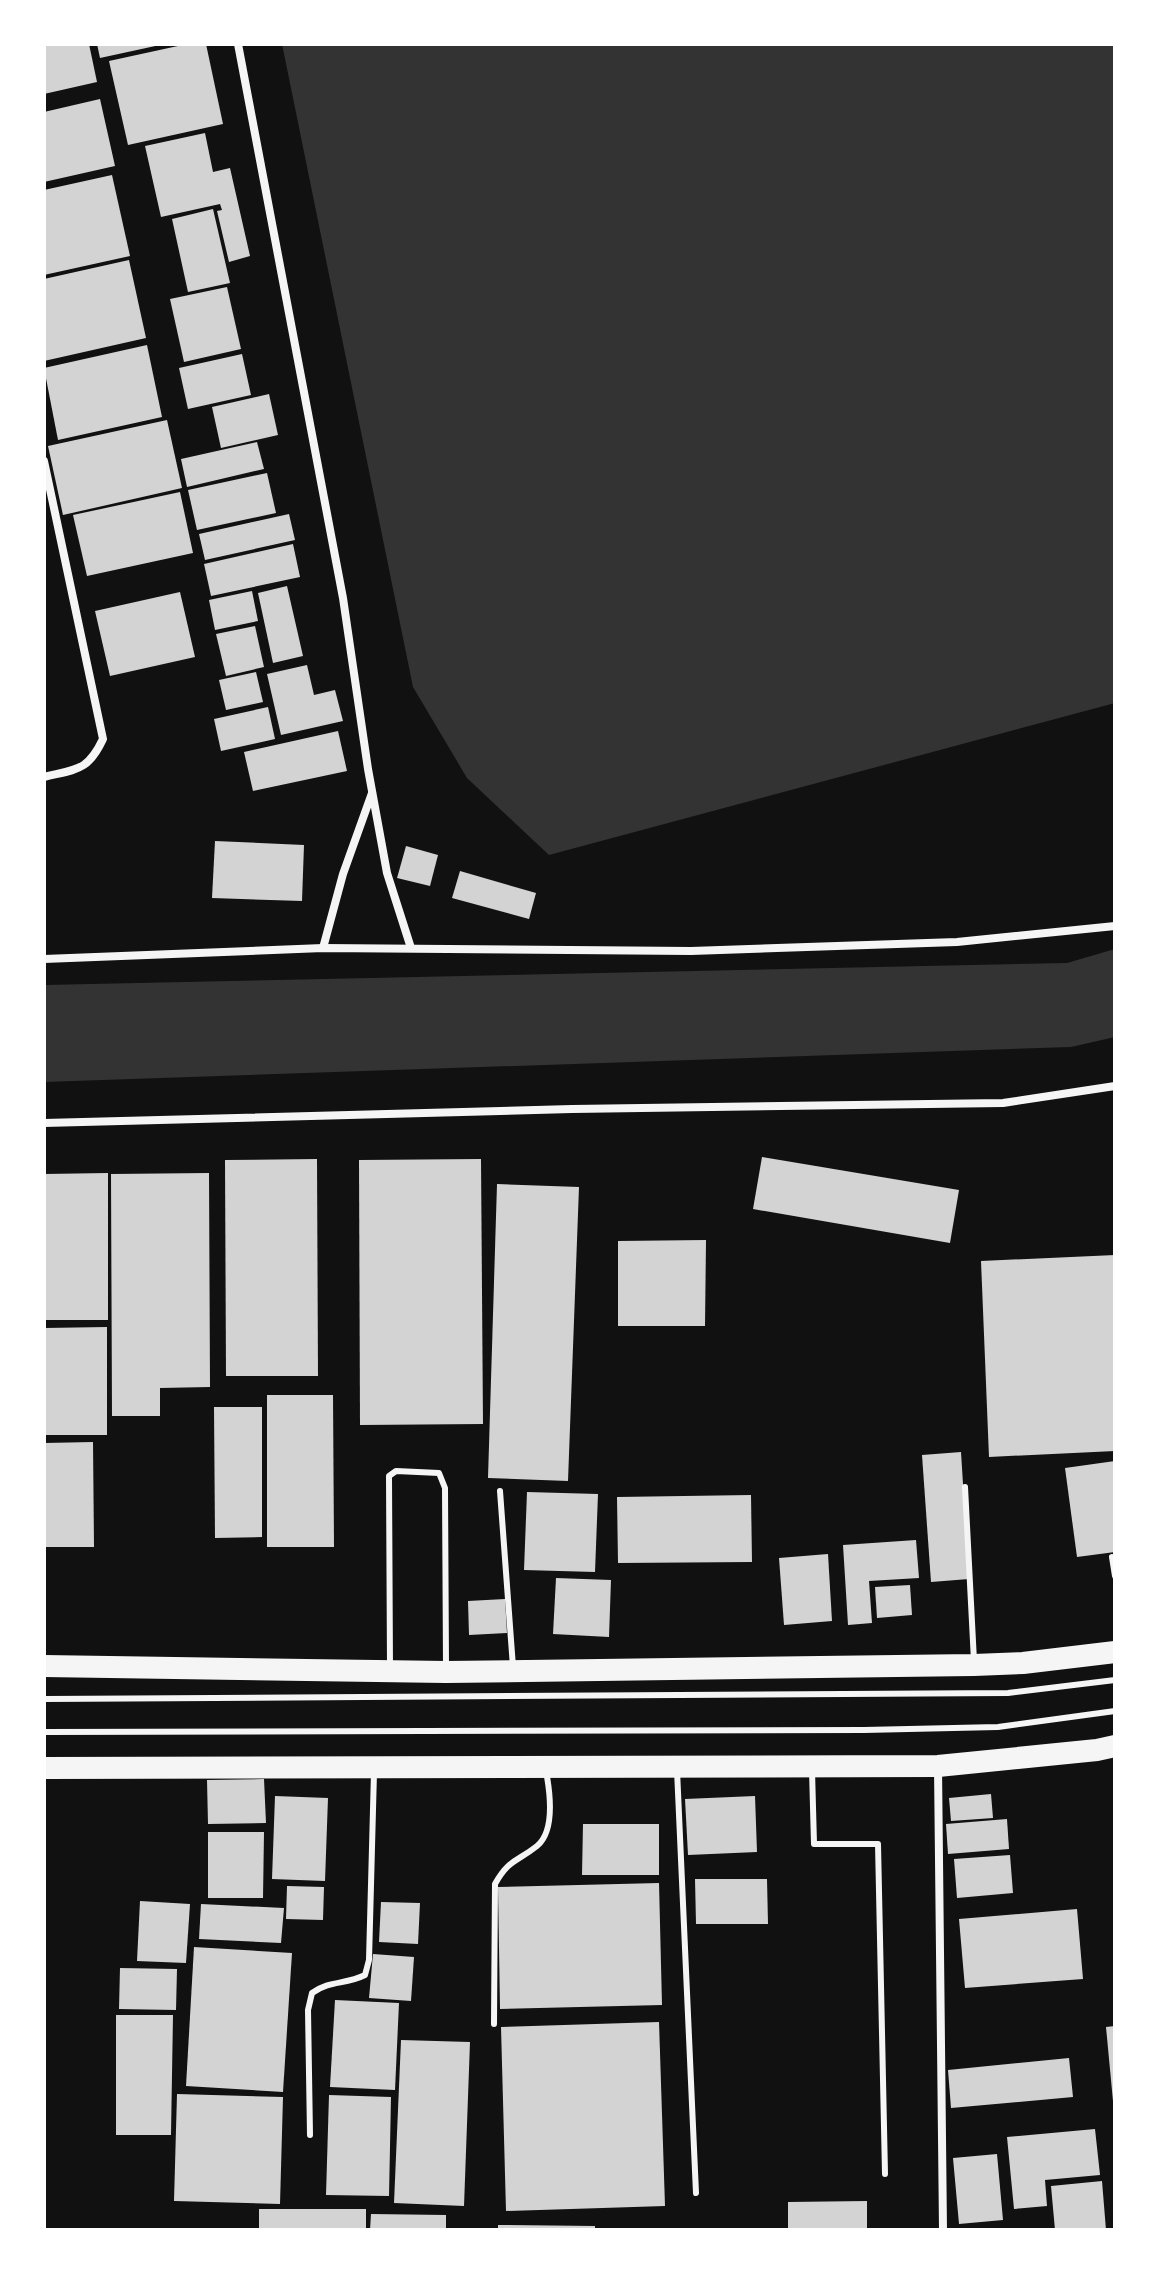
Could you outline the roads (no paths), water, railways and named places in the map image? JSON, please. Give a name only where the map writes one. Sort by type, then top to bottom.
[{"type":"highway","points":[[44,1666],[446,1672],[974,1665],[1023,1663],[1115,1652]]},
{"type":"highway","points":[[44,1768],[938,1766],[1115,1746]]},
{"type":"street","points":[[238,44],[343,598],[387,873],[411,948]]},
{"type":"street","points":[[44,461],[103,739],[93,759],[75,770],[44,777]]},
{"type":"street","points":[[323,948],[343,874],[372,792]]},
{"type":"street","points":[[44,959],[323,948],[707,950],[957,942],[1115,926]]},
{"type":"street","points":[[44,1123],[588,1109],[1003,1103],[1115,1086]]},
{"type":"street","points":[[938,1766],[943,2230]]},
{"type":"lane","points":[[390,1671],[389,1476],[396,1471],[439,1473],[445,1488],[446,1672]]},
{"type":"lane","points":[[965,1487],[974,1665]]},
{"type":"lane","points":[[500,1491],[513,1670]]},
{"type":"lane","points":[[1112,1557],[1115,1576]]},
{"type":"lane","points":[[44,1699],[1008,1693],[1115,1680]]},
{"type":"lane","points":[[44,1732],[879,1730],[998,1727],[1115,1711]]},
{"type":"lane","points":[[677,1766],[696,2193]]},
{"type":"lane","points":[[813,1766],[814,1844],[878,1844],[885,2174]]},
{"type":"lane","points":[[310,2135],[308,2010],[312,1993],[325,1983],[351,1982],[365,1975],[369,1960],[374,1767]]},
{"type":"lane","points":[[494,2024],[495,1884],[505,1866],[541,1843],[549,1823],[545,1767]]}]
